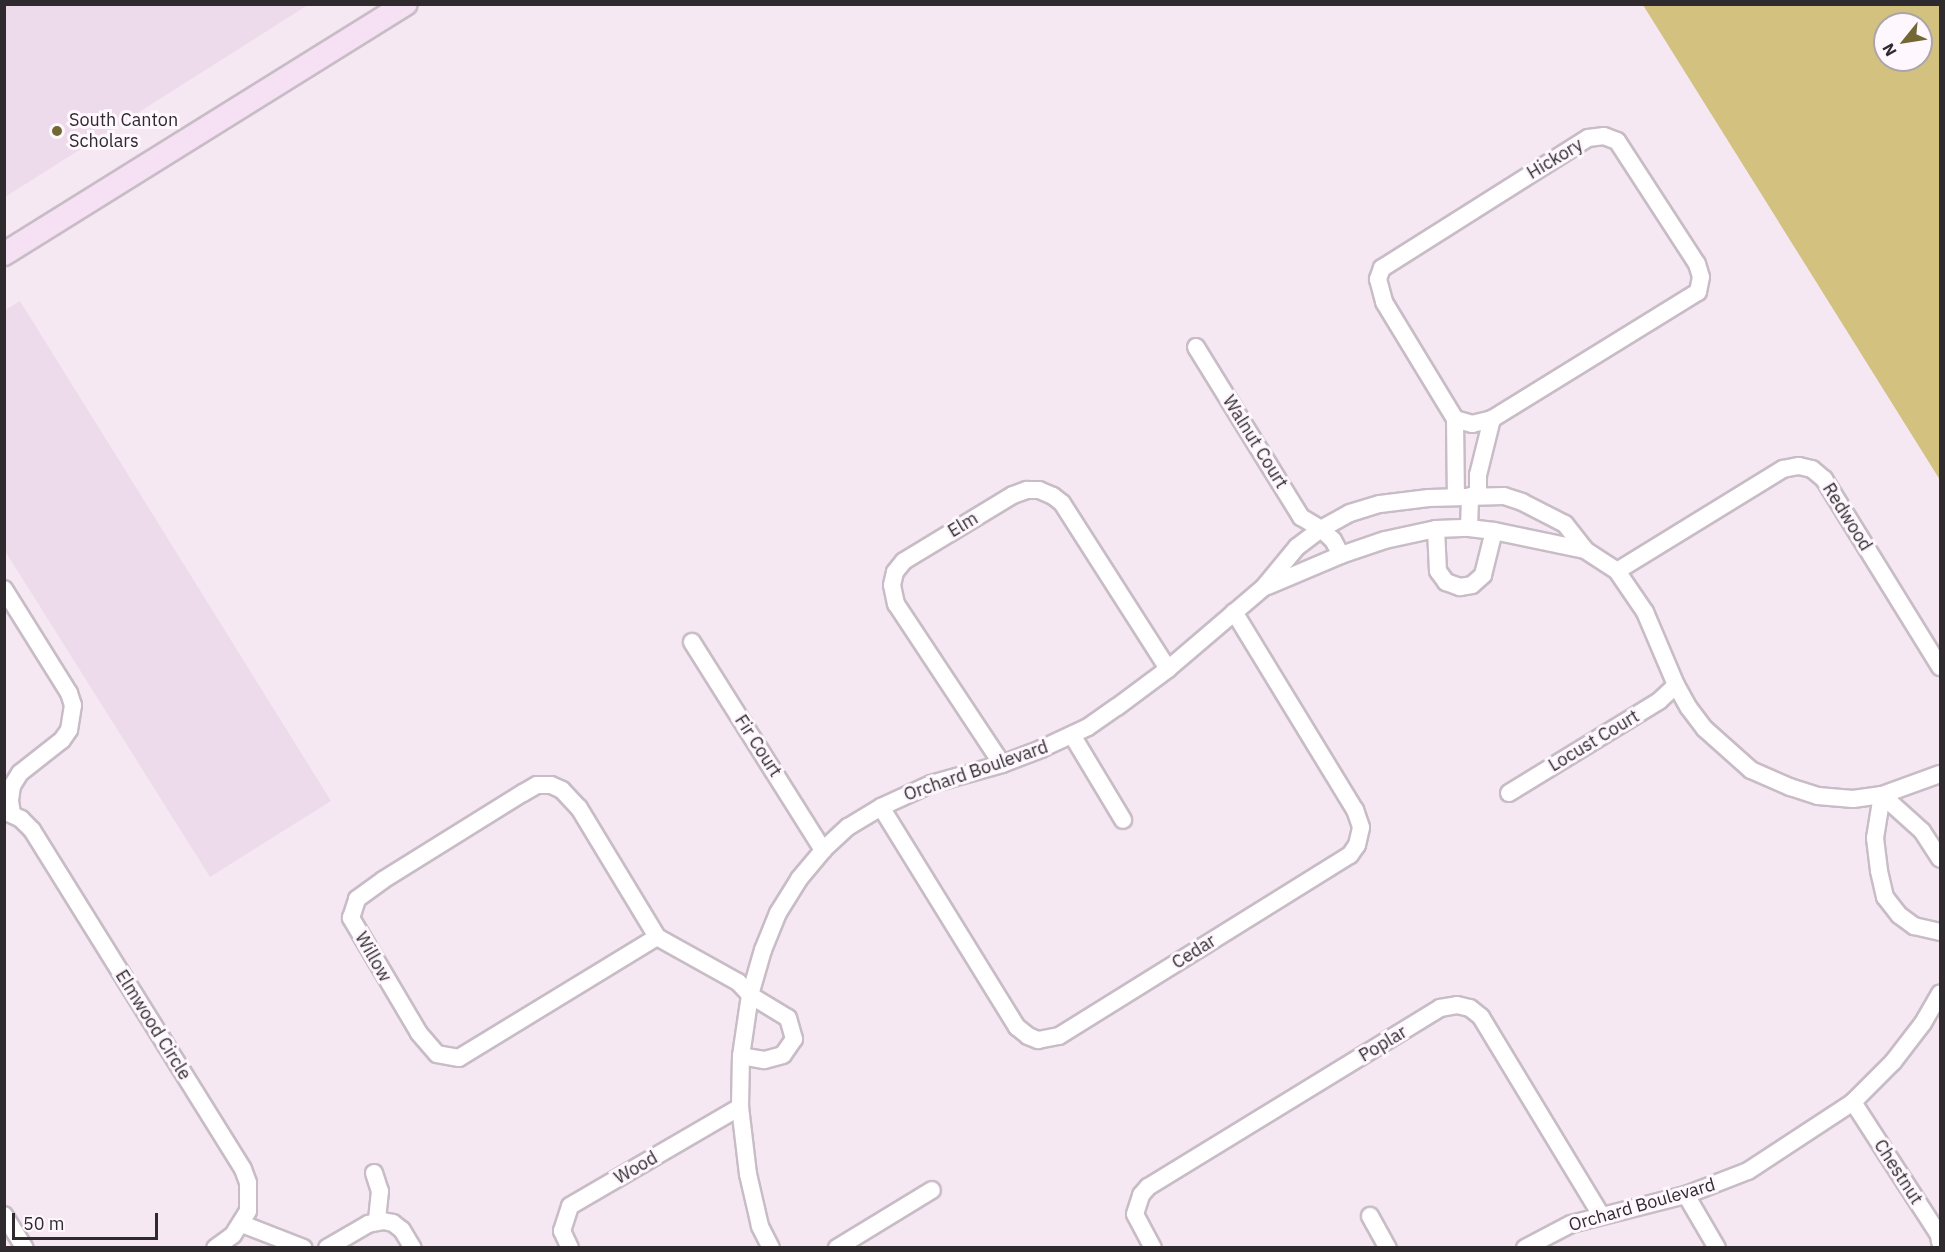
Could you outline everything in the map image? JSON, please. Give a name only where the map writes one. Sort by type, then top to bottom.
[{"type":"main road","points":[[4,255],[406,4]]},
{"type":"street","name":"Hickory","points":[[1604,136],[1617,141],[1697,264],[1701,277],[1698,292],[1492,418],[1472,424],[1455,419],[1384,302],[1378,279],[1382,268],[1388,262],[1588,138],[1604,136]]},
{"type":"street","name":"Walnut Court","points":[[1196,347],[1301,517],[1321,529],[1341,555]]},
{"type":"street","points":[[1468,496],[1478,475],[1492,418]]},
{"type":"street","points":[[1455,419],[1468,496],[1469,528]]},
{"type":"street","name":"Redwood","points":[[1617,571],[1783,470],[1799,466],[1812,469],[1824,479],[1941,667]]},
{"type":"street","name":"Elm","points":[[1002,764],[896,604],[892,585],[895,572],[904,561],[1013,495],[1027,490],[1039,490],[1062,503],[1168,669]]},
{"type":"street","name":"Orchard Boulevard","points":[[771,1248],[760,1226],[750,1184],[740,1107],[741,1056],[750,995],[763,950],[778,913],[799,879],[823,850],[848,827],[881,807],[931,784],[1002,764],[1072,735],[1117,707],[1168,669],[1263,588],[1297,547],[1321,529],[1350,513],[1380,504],[1468,496],[1504,496],[1542,511],[1565,524],[1585,550],[1617,571],[1650,620],[1676,685],[1705,729],[1751,770],[1790,788],[1818,796],[1853,799],[1882,795],[1941,774]]},
{"type":"street","name":"Orchard Boulevard","points":[[1263,588],[1341,555],[1385,540],[1437,529],[1469,528],[1494,531],[1585,550]]},
{"type":"street","points":[[1437,529],[1438,571],[1446,582],[1460,587],[1472,585],[1483,575],[1494,531]]},
{"type":"street","points":[[4,589],[69,693],[73,705],[69,730],[62,740],[20,773],[12,786],[8,812]]},
{"type":"street","name":"Cedar","points":[[881,807],[1017,1027],[1028,1036],[1038,1040],[1059,1036],[1350,855],[1357,845],[1361,827],[1355,810],[1234,612]]},
{"type":"street","name":"Fir Court","points":[[692,642],[823,850]]},
{"type":"street","name":"Locust Court","points":[[1509,793],[1659,701],[1676,685]]},
{"type":"street","points":[[1072,735],[1123,820]]},
{"type":"street","name":"Willow","points":[[657,937],[459,1058],[437,1054],[419,1033],[351,918],[357,900],[383,880],[530,789],[537,785],[551,784],[562,790],[579,808],[657,937],[738,982],[750,995],[788,1018],[794,1040],[783,1054],[764,1060],[741,1056]]},
{"type":"street","points":[[1882,795],[1922,831],[1941,859]]},
{"type":"street","points":[[1882,795],[1875,838],[1879,871],[1886,897],[1899,915],[1914,926],[1941,932]]},
{"type":"street","name":"Elmwood Circle","points":[[8,812],[32,830],[243,1169],[250,1197],[242,1224]]},
{"type":"street","name":"Orchard Boulevard","points":[[1525,1248],[1560,1229],[1601,1215],[1686,1195],[1748,1171],[1853,1102],[1893,1062],[1923,1023],[1941,994]]},
{"type":"street","name":"Poplar","points":[[1153,1248],[1135,1214],[1141,1195],[1148,1187],[1440,1008],[1457,1005],[1470,1008],[1481,1017],[1601,1215]]},
{"type":"street","name":"Chestnut","points":[[1853,1102],[1941,1242]]},
{"type":"street","name":"Wood","points":[[570,1248],[562,1231],[570,1206],[740,1107]]},
{"type":"street","points":[[374,1173],[380,1191],[377,1221]]},
{"type":"street","points":[[837,1248],[932,1190]]},
{"type":"street","points":[[1686,1195],[1717,1248]]},
{"type":"street","points":[[4,1215],[25,1248]]},
{"type":"street","points":[[1370,1216],[1388,1248]]},
{"type":"street","points":[[327,1248],[377,1221],[398,1226],[413,1248]]},
{"type":"street","points":[[215,1248],[233,1235],[242,1224],[304,1248]]},
{"type":"shaded area","name":"South Canton Scholars","points":[[5,4],[308,4],[308,5],[5,197]]},
{"type":"shaded area","points":[[1643,5],[1940,5],[1940,480]]},
{"type":"shaded area","points":[[20,301],[331,801],[210,877],[5,551],[5,310]]},
{"type":"place","name":"South Canton Scholars","points":[[57,131]]}]
